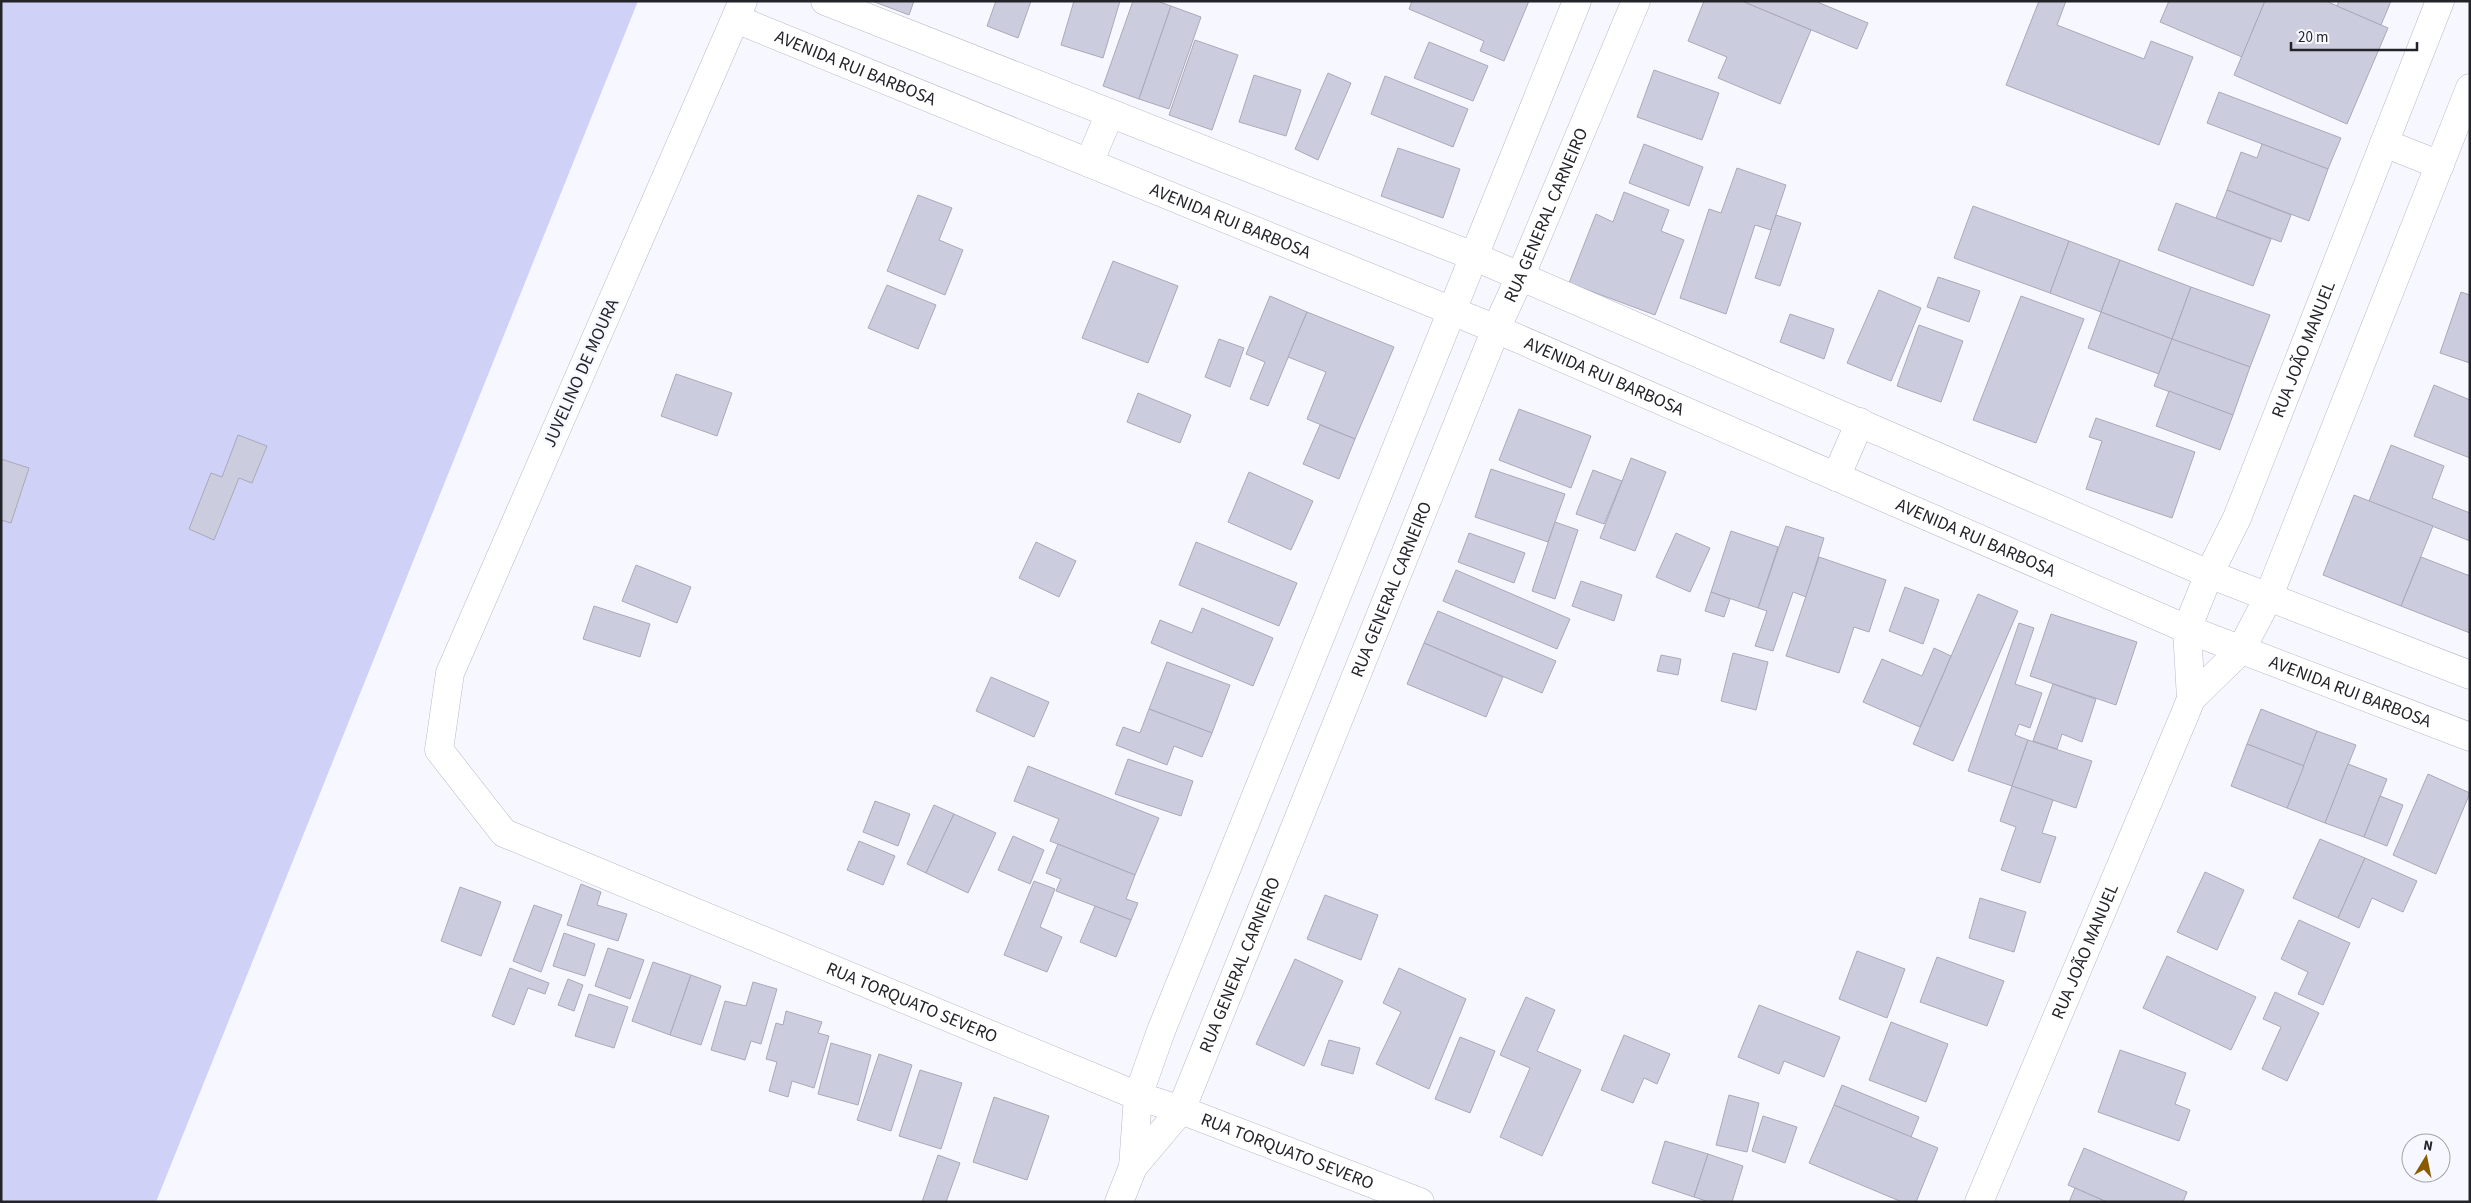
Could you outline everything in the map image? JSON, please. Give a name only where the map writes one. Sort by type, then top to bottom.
[{"type":"street","points":[[825,1],[1473,256],[2209,574],[2470,676]]},
{"type":"street","name":"RUA GENERAL CARNEIRO","points":[[1119,1202],[1133,1167],[1138,1096],[1161,1031],[1577,1]]},
{"type":"street","name":"RUA GENERAL CARNEIRO","points":[[1133,1167],[1181,1110],[1496,329],[1520,277],[1636,1]]},
{"type":"street","name":"RUA JOÃO MANUEL","points":[[2190,699],[2187,629],[2209,574],[2237,518],[2440,1]]},
{"type":"street","name":"AVENIDA RUI BARBOSA","points":[[740,10],[1089,163],[1496,329],[2187,629],[2470,737]]},
{"type":"street","name":"JUVELINO DE MOURA","points":[[438,750],[450,673],[740,10]]},
{"type":"street","name":"RUA JOÃO MANUEL","points":[[1979,1202],[2190,699],[2241,650],[2268,598],[2470,88]]},
{"type":"street","points":[[1089,163],[1110,113]]},
{"type":"street","points":[[2384,142],[2440,165]]},
{"type":"street","points":[[1836,477],[1860,422]]},
{"type":"street","name":"RUA TORQUATO SEVERO","points":[[438,750],[504,833],[1138,1096],[1181,1110],[1420,1202]]},
{"type":"shaded area","points":[[1,1],[638,1],[156,1202],[1,1202]]},
{"type":"building","points":[[872,1],[914,1],[909,15]]},
{"type":"building","points":[[996,1],[1031,1],[1018,38],[987,26]]},
{"type":"building","points":[[1074,1],[1120,1],[1103,58],[1061,45]]},
{"type":"building","points":[[1133,1],[1157,1],[1171,6],[1139,99],[1103,86]]},
{"type":"building","points":[[1412,1],[1529,1],[1504,61],[1480,51],[1484,41],[1409,9]]},
{"type":"building","points":[[1704,1],[1742,1],[1811,30],[1780,104],[1718,78],[1727,57],[1688,41]]},
{"type":"building","points":[[1742,1],[1815,1],[1868,23],[1857,49]]},
{"type":"building","points":[[2039,1],[2066,1],[2057,25],[2144,59],[2151,41],[2193,57],[2159,145],[2006,85]]},
{"type":"building","points":[[2169,1],[2265,1],[2242,57],[2160,22]]},
{"type":"building","points":[[2265,1],[2326,1],[2388,28],[2347,124],[2234,75]]},
{"type":"building","points":[[2339,1],[2391,1],[2381,25],[2337,6]]},
{"type":"building","points":[[1171,6],[1201,17],[1169,109],[1139,99]]},
{"type":"building","points":[[1195,40],[1238,55],[1212,130],[1169,115]]},
{"type":"building","points":[[1429,42],[1488,66],[1473,101],[1414,78]]},
{"type":"building","points":[[1654,70],[1719,93],[1702,140],[1637,117]]},
{"type":"building","points":[[1328,73],[1351,83],[1318,160],[1295,149]]},
{"type":"building","points":[[1254,75],[1301,90],[1286,136],[1239,122]]},
{"type":"building","points":[[1385,76],[1468,109],[1453,147],[1371,114]]},
{"type":"building","points":[[2219,92],[2341,138],[2328,169],[2207,123]]},
{"type":"building","points":[[1644,144],[1703,167],[1689,206],[1629,183]]},
{"type":"building","points":[[2262,144],[2328,169],[2309,221],[2227,190],[2241,152],[2257,158]]},
{"type":"building","points":[[1398,148],[1460,169],[1443,218],[1381,196]]},
{"type":"building","points":[[1737,168],[1786,185],[1771,230],[1755,225],[1726,314],[1680,298],[1709,209],[1721,213]]},
{"type":"building","points":[[2227,190],[2291,215],[2281,242],[2216,218]]},
{"type":"building","points":[[1624,192],[1669,210],[1661,231],[1684,240],[1655,315],[1569,283],[1596,214],[1613,222]]},
{"type":"building","points":[[918,195],[952,208],[939,240],[963,250],[945,295],[887,271]]},
{"type":"building","points":[[2176,203],[2271,239],[2253,286],[2158,250]]},
{"type":"building","points":[[1973,206],[2069,241],[2050,293],[1954,258]]},
{"type":"building","points":[[1776,215],[1801,223],[1780,286],[1755,278]]},
{"type":"building","points":[[2069,241],[2120,260],[2101,312],[2050,293]]},
{"type":"building","points":[[2120,260],[2191,287],[2172,339],[2101,312]]},
{"type":"building","points":[[1113,261],[1178,286],[1148,363],[1082,338]]},
{"type":"building","points":[[1938,277],[1980,291],[1969,322],[1927,307]]},
{"type":"building","points":[[887,285],[936,305],[918,349],[868,328]]},
{"type":"building","points":[[2191,287],[2270,315],[2250,367],[2172,339]]},
{"type":"building","points":[[1879,290],[1921,308],[1891,381],[1847,363]]},
{"type":"building","points":[[2461,292],[2470,295],[2470,363],[2440,353]]},
{"type":"building","points":[[1270,296],[1307,312],[1268,406],[1250,399],[1265,362],[1246,354]]},
{"type":"building","points":[[2021,296],[2084,319],[2036,443],[1973,420]]},
{"type":"building","points":[[1307,312],[1394,347],[1355,439],[1307,419],[1326,372],[1288,357]]},
{"type":"building","points":[[2101,312],[2172,339],[2159,374],[2088,348]]},
{"type":"building","points":[[1790,314],[1834,329],[1824,359],[1780,342]]},
{"type":"building","points":[[1919,325],[1963,341],[1941,402],[1897,386]]},
{"type":"building","points":[[1219,339],[1244,348],[1230,387],[1205,377]]},
{"type":"building","points":[[2172,339],[2250,367],[2233,415],[2154,386]]},
{"type":"building","points":[[676,374],[732,393],[717,436],[661,416]]},
{"type":"building","points":[[2434,385],[2470,400],[2470,458],[2414,436]]},
{"type":"building","points":[[2169,391],[2233,415],[2220,450],[2156,426]]},
{"type":"building","points":[[1138,393],[1191,415],[1180,443],[1127,422]]},
{"type":"building","points":[[1519,409],[1591,436],[1571,488],[1499,460]]},
{"type":"building","points":[[2096,418],[2195,452],[2172,518],[2086,489],[2102,441],[2089,437]]},
{"type":"building","points":[[1320,425],[1355,439],[1339,479],[1303,464]]},
{"type":"building","points":[[238,435],[267,446],[252,483],[239,478],[214,540],[189,529],[211,473],[222,477]]},
{"type":"building","points":[[2391,445],[2444,466],[2432,498],[2470,513],[2470,541],[2369,501]]},
{"type":"building","points":[[1631,458],[1666,472],[1635,551],[1600,538]]},
{"type":"building","points":[[1,459],[29,468],[11,523],[1,520]]},
{"type":"building","points":[[1491,469],[1565,494],[1548,542],[1475,517]]},
{"type":"building","points":[[1593,470],[1622,481],[1604,524],[1576,514]]},
{"type":"building","points":[[1249,472],[1313,501],[1291,550],[1228,522]]},
{"type":"building","points":[[2354,495],[2433,526],[2401,606],[2323,575]]},
{"type":"building","points":[[1555,522],[1578,530],[1555,599],[1532,591]]},
{"type":"building","points":[[1786,526],[1824,538],[1806,597],[1793,592],[1773,651],[1755,646],[1767,611],[1758,608]]},
{"type":"building","points":[[1731,531],[1778,547],[1758,608],[1711,592]]},
{"type":"building","points":[[1469,533],[1525,553],[1514,583],[1458,562]]},
{"type":"building","points":[[1676,533],[1710,548],[1690,592],[1656,577]]},
{"type":"building","points":[[1036,542],[1076,561],[1059,597],[1019,578]]},
{"type":"building","points":[[1196,542],[1297,583],[1279,626],[1179,585]]},
{"type":"building","points":[[1819,557],[1886,580],[1869,632],[1854,627],[1839,673],[1786,656]]},
{"type":"building","points":[[2421,557],[2470,576],[2470,633],[2401,606]]},
{"type":"building","points":[[636,565],[691,587],[677,623],[622,601]]},
{"type":"building","points":[[1456,570],[1570,619],[1557,649],[1443,601]]},
{"type":"building","points":[[1581,581],[1622,595],[1614,621],[1572,606]]},
{"type":"building","points":[[1905,587],[1939,600],[1923,644],[1889,631]]},
{"type":"building","points":[[1711,592],[1730,599],[1724,617],[1705,611]]},
{"type":"building","points":[[1978,594],[2018,611],[1953,761],[1913,744]]},
{"type":"building","points":[[594,606],[650,624],[640,657],[583,639]]},
{"type":"building","points":[[1202,608],[1273,638],[1253,686],[1151,643],[1160,620],[1192,633]]},
{"type":"building","points":[[1438,611],[1556,661],[1542,693],[1424,643]]},
{"type":"building","points":[[2051,614],[2137,642],[2116,705],[2030,676]]},
{"type":"building","points":[[2019,623],[2034,628],[2015,684],[2042,693],[2030,728],[2019,724],[2015,735],[2028,740],[2012,786],[1968,771]]},
{"type":"building","points":[[1424,643],[1503,677],[1486,717],[1407,684]]},
{"type":"building","points":[[1934,648],[1951,656],[1920,727],[1863,702],[1882,659],[1922,676]]},
{"type":"building","points":[[1733,653],[1768,662],[1756,710],[1721,701]]},
{"type":"building","points":[[1661,655],[1681,659],[1678,675],[1657,671]]},
{"type":"building","points":[[1167,662],[1230,685],[1212,733],[1149,709]]},
{"type":"building","points":[[991,677],[1049,702],[1034,737],[976,711]]},
{"type":"building","points":[[2053,684],[2096,699],[2082,742],[2062,734],[2057,749],[2033,741]]},
{"type":"building","points":[[1149,709],[1212,733],[1202,757],[1174,746],[1167,765],[1116,745],[1123,727],[1140,733]]},
{"type":"building","points":[[2261,709],[2317,731],[2304,766],[2247,744]]},
{"type":"building","points":[[2317,731],[2356,745],[2325,823],[2287,808]]},
{"type":"building","points":[[2028,740],[2092,761],[2076,808],[2012,786]]},
{"type":"building","points":[[2247,744],[2304,766],[2287,808],[2231,786]]},
{"type":"building","points":[[1128,759],[1193,781],[1181,816],[1115,794]]},
{"type":"building","points":[[2348,764],[2387,779],[2364,837],[2325,823]]},
{"type":"building","points":[[1028,766],[1159,818],[1135,875],[1050,841],[1059,819],[1014,801]]},
{"type":"building","points":[[2428,774],[2470,793],[2436,874],[2393,855]]},
{"type":"building","points":[[2012,786],[2053,800],[2042,833],[2056,837],[2040,883],[2001,870],[2016,827],[2000,821]]},
{"type":"building","points":[[2380,796],[2403,805],[2387,846],[2364,837]]},
{"type":"building","points":[[875,801],[910,814],[898,846],[863,832]]},
{"type":"building","points":[[934,805],[954,814],[926,873],[907,864]]},
{"type":"building","points":[[954,814],[996,833],[968,893],[926,873]]},
{"type":"building","points":[[1013,836],[1044,850],[1030,884],[998,870]]},
{"type":"building","points":[[2320,839],[2365,858],[2338,918],[2293,898]]},
{"type":"building","points":[[859,841],[895,856],[883,885],[847,870]]},
{"type":"building","points":[[1058,844],[1135,875],[1126,899],[1138,903],[1131,920],[1056,891],[1061,879],[1046,873]]},
{"type":"building","points":[[2365,858],[2417,881],[2403,912],[2372,898],[2359,928],[2338,918]]},
{"type":"building","points":[[2205,872],[2244,890],[2217,950],[2177,932]]},
{"type":"building","points":[[1034,881],[1055,889],[1040,927],[1062,937],[1047,972],[1004,955]]},
{"type":"building","points":[[581,884],[601,892],[597,905],[627,914],[618,941],[567,925]]},
{"type":"building","points":[[460,887],[501,902],[481,956],[441,941]]},
{"type":"building","points":[[1325,895],[1378,915],[1361,960],[1307,939]]},
{"type":"building","points":[[1980,898],[2026,912],[2014,952],[1969,938]]},
{"type":"building","points":[[534,905],[562,915],[541,972],[513,961]]},
{"type":"building","points":[[1095,906],[1131,920],[1116,957],[1080,942]]},
{"type":"building","points":[[2299,920],[2350,943],[2323,1005],[2298,994],[2308,972],[2281,959]]},
{"type":"building","points":[[564,933],[595,944],[585,976],[553,966]]},
{"type":"building","points":[[608,948],[644,960],[630,999],[595,986]]},
{"type":"building","points":[[1857,951],[1905,969],[1887,1018],[1839,999]]},
{"type":"building","points":[[2167,956],[2256,997],[2231,1050],[2143,1008]]},
{"type":"building","points":[[1937,957],[2004,981],[1987,1026],[1920,1002]]},
{"type":"building","points":[[1295,959],[1343,981],[1304,1066],[1256,1044]]},
{"type":"building","points":[[653,962],[691,975],[670,1035],[632,1021]]},
{"type":"building","points":[[510,968],[549,983],[545,994],[528,988],[514,1025],[492,1016]]},
{"type":"building","points":[[1399,968],[1466,999],[1429,1089],[1376,1064],[1401,1012],[1383,1003]]},
{"type":"building","points":[[691,975],[721,986],[701,1045],[670,1035]]},
{"type":"building","points":[[568,979],[583,985],[574,1011],[558,1005]]},
{"type":"building","points":[[753,982],[777,989],[761,1044],[751,1041],[745,1060],[711,1050],[725,1001],[746,1006]]},
{"type":"building","points":[[2275,992],[2319,1013],[2287,1081],[2262,1069],[2281,1027],[2263,1019]]},
{"type":"building","points":[[589,994],[628,1007],[614,1048],[575,1036]]},
{"type":"building","points":[[1526,997],[1555,1010],[1537,1051],[1581,1070],[1542,1156],[1500,1137],[1530,1068],[1500,1055]]},
{"type":"building","points":[[1759,1005],[1840,1037],[1824,1077],[1784,1061],[1779,1074],[1738,1057]]},
{"type":"building","points":[[786,1011],[822,1022],[818,1033],[829,1036],[814,1088],[792,1081],[788,1097],[769,1091],[777,1062],[766,1059],[776,1023],[783,1025]]},
{"type":"building","points":[[1891,1022],[1948,1044],[1926,1102],[1869,1080]]},
{"type":"building","points":[[1624,1035],[1670,1054],[1657,1084],[1644,1078],[1633,1103],[1601,1090]]},
{"type":"building","points":[[1460,1037],[1495,1051],[1470,1113],[1435,1099]]},
{"type":"building","points":[[1329,1040],[1360,1048],[1353,1074],[1321,1065]]},
{"type":"building","points":[[831,1043],[871,1055],[858,1105],[818,1094]]},
{"type":"building","points":[[2120,1050],[2186,1073],[2175,1104],[2190,1110],[2179,1141],[2098,1112]]},
{"type":"building","points":[[879,1054],[912,1065],[891,1131],[857,1120]]},
{"type":"building","points":[[920,1070],[962,1083],[941,1149],[899,1136]]},
{"type":"building","points":[[1842,1085],[1919,1117],[1911,1137],[1834,1105]]},
{"type":"building","points":[[1729,1095],[1759,1103],[1747,1152],[1716,1145]]},
{"type":"building","points":[[994,1097],[1049,1116],[1027,1180],[973,1162]]},
{"type":"building","points":[[1834,1105],[1938,1148],[1916,1202],[1902,1202],[1809,1163]]},
{"type":"building","points":[[1763,1116],[1797,1127],[1785,1163],[1752,1151]]},
{"type":"building","points":[[1665,1141],[1708,1154],[1694,1197],[1652,1183]]},
{"type":"building","points":[[2084,1148],[2187,1192],[2183,1202],[2107,1202],[2068,1185]]},
{"type":"building","points":[[1708,1154],[1743,1166],[1732,1202],[1709,1202],[1694,1197]]},
{"type":"building","points":[[938,1155],[960,1163],[946,1202],[922,1202]]},
{"type":"building","points":[[2075,1188],[2107,1202],[2069,1202]]}]
